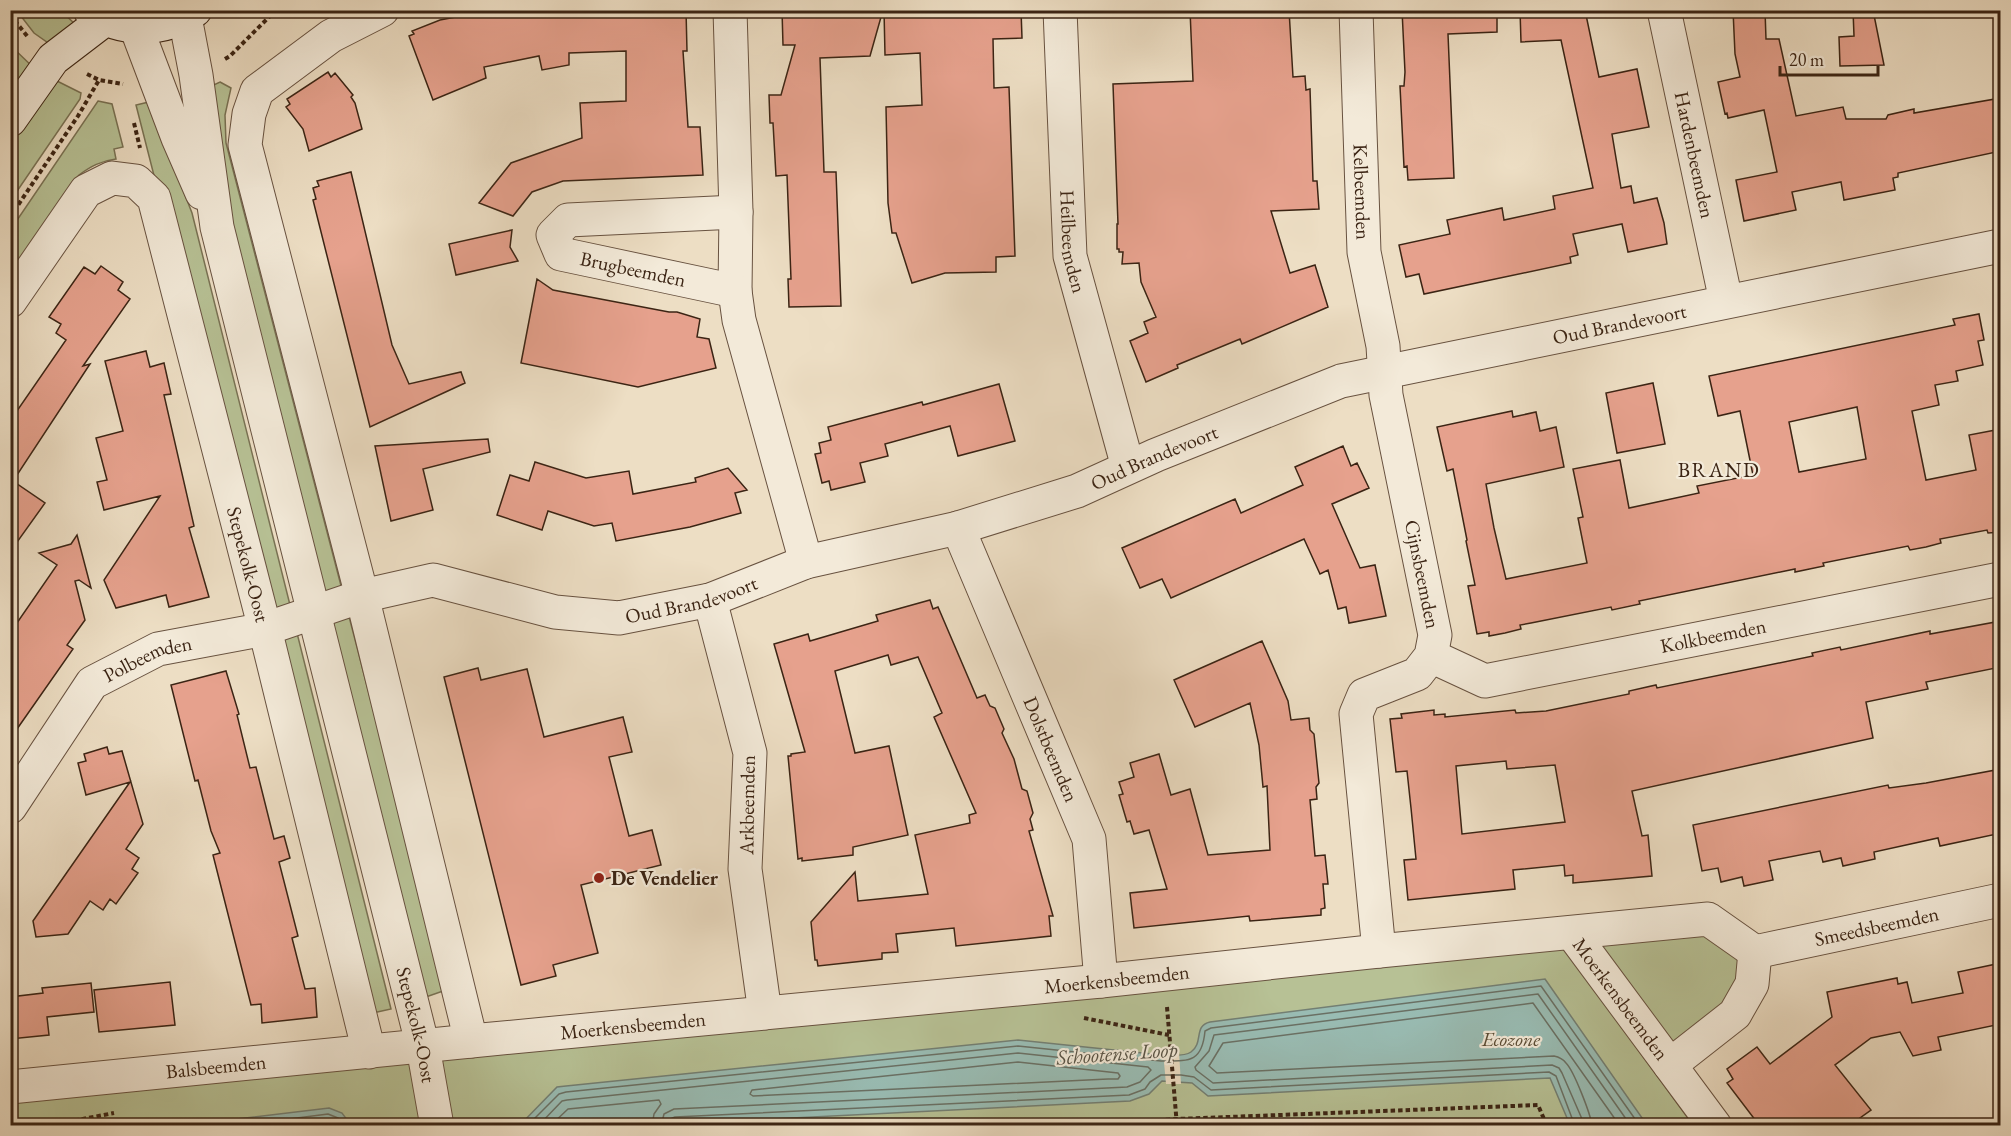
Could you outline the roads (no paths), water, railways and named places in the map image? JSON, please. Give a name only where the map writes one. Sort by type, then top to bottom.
[{"type":"street","points":[[382,10],[331,36],[257,91],[249,114],[245,145],[362,596],[471,1041]]},
{"type":"street","points":[[730,10],[736,212],[735,291],[739,320],[806,562]]},
{"type":"street","name":"Heilbeemden","points":[[1060,10],[1070,256],[1128,467]]},
{"type":"street","name":"Kelbeemden","points":[[1356,10],[1364,252],[1383,346],[1385,372]]},
{"type":"street","name":"Hardenbeemden","points":[[1664,10],[1726,301]]},
{"type":"street","points":[[10,120],[53,59],[97,15],[136,27],[161,26],[190,14]]},
{"type":"street","name":"Stepekolk-Oost","points":[[190,14],[217,227],[423,1047],[437,1125]]},
{"type":"street","name":"Stepekolk-Oost","points":[[136,27],[178,138],[217,227]]},
{"type":"street","name":"Stepekolk-Oost","points":[[10,302],[86,191],[112,178],[136,181],[154,198],[265,629],[369,1052]]},
{"type":"street","name":"Brugbeemden","points":[[735,291],[561,254],[552,235],[568,220],[736,212]]},
{"type":"street","name":"Oud Brandevoort","points":[[314,611],[362,596],[433,580],[555,612],[619,618],[710,600],[806,562],[958,528],[1077,491],[1128,467],[1341,381],[2001,246]]},
{"type":"street","name":"Cijnsbeemden","points":[[1379,951],[1356,714],[1364,695],[1417,674],[1431,656],[1435,635],[1386,395],[1385,372]]},
{"type":"street","name":"Dolstbeemden","points":[[958,528],[1089,839],[1101,981]]},
{"type":"street","name":"Kolkbeemden","points":[[1431,656],[1485,681],[2001,579]]},
{"type":"street","name":"Arkbeemden","points":[[710,600],[750,753],[746,869],[765,1013]]},
{"type":"street","name":"Polbeemden","points":[[10,807],[92,683],[158,649],[265,629],[314,611]]},
{"type":"street","name":"Smeedsbeemden","points":[[1755,952],[2001,900]]},
{"type":"street","points":[[1572,933],[1708,919],[1755,952],[1752,984],[1735,1014],[1670,1065]]},
{"type":"street","name":"Moerkensbeemden","points":[[423,1047],[1572,933],[1714,1125]]},
{"type":"street","name":"Balsbeemden","points":[[10,1087],[423,1047]]},
{"type":"water","name":"Schootense Loop","points":[[1545,979],[1647,1125],[1570,1125],[1550,1078],[1208,1096],[1192,1083],[1162,1081],[1149,1094],[1130,1101],[635,1126],[519,1126],[557,1087],[1018,1040],[1181,1055],[1188,1054],[1195,1048],[1202,1027],[1210,1022]]},
{"type":"water","points":[[329,1108],[342,1113],[351,1125],[186,1125]]},
{"type":"place","name":"De Vendelier","points":[[599,878]]},
{"type":"district","name":"BRAND","points":[[1719,469]]},
{"type":"park label","name":"Ecozone","points":[[1511,1039]]}]
